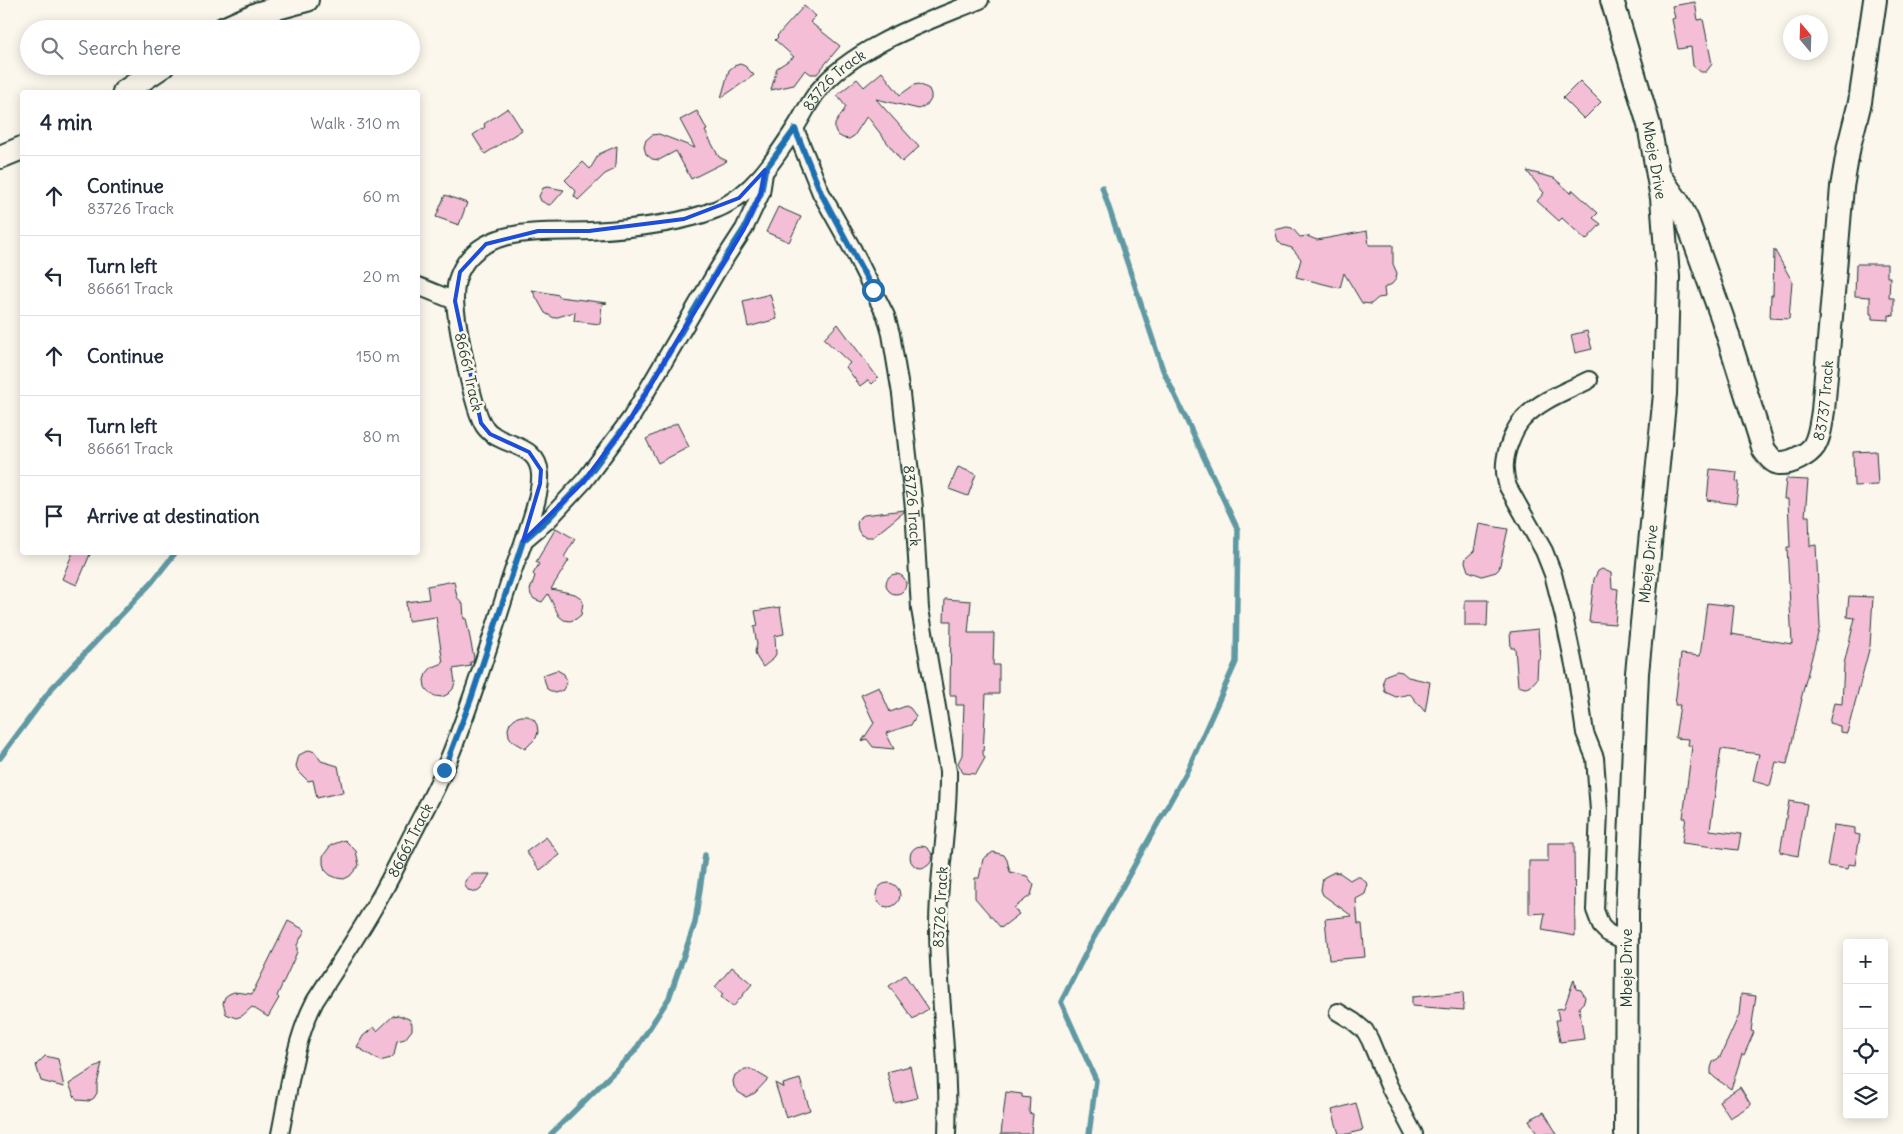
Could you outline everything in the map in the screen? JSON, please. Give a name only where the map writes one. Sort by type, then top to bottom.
[{"type":"street","points":[[243,20],[259,13],[307,0]]},
{"type":"street","name":"83726 Track","points":[[946,1134],[948,1116],[943,1015],[938,967],[938,924],[948,795],[948,771],[920,609],[914,508],[901,394],[891,334],[886,316],[821,193],[795,129],[818,91],[845,64],[876,45],[980,0]]},
{"type":"street","name":"Mbeje Drive","points":[[1612,0],[1650,125],[1658,174],[1666,251],[1667,342],[1663,414],[1637,673],[1627,942],[1626,1134]]},
{"type":"street","name":"83737 Track","points":[[1658,174],[1678,202],[1687,220],[1722,317],[1764,450],[1770,458],[1779,463],[1794,460],[1806,454],[1813,446],[1818,435],[1823,412],[1842,187],[1849,146],[1860,102],[1875,0]]},
{"type":"street","points":[[127,90],[150,75]]},
{"type":"street","name":"86661 Track","points":[[280,1134],[301,1034],[307,1016],[315,1000],[374,908],[444,770],[471,699],[540,484],[540,470],[536,458],[530,452],[490,434],[481,423],[464,353],[455,301],[460,272],[471,256],[486,244],[508,236],[538,231],[589,231],[684,219],[717,210],[739,198],[755,184],[795,129]]},
{"type":"street","points":[[0,158],[20,149]]},
{"type":"street","points":[[523,541],[548,519],[584,481],[631,418],[718,269],[744,229],[761,193],[765,170]]},
{"type":"street","points":[[420,287],[455,301]]},
{"type":"street","points":[[1589,380],[1552,398],[1521,420],[1506,453],[1504,476],[1508,487],[1544,551],[1553,574],[1568,635],[1585,733],[1595,758],[1599,811],[1595,910],[1601,926],[1608,933],[1627,942]]},
{"type":"street","points":[[1338,1012],[1365,1031],[1389,1086],[1414,1134]]},
{"type":"highlighted area","points":[[765,170],[761,193],[744,229],[631,418],[584,481],[523,541],[540,484],[541,470],[529,452],[490,434],[481,423],[455,301],[460,272],[486,244],[538,231],[589,231],[684,219],[739,198]]},
{"type":"building","points":[[1695,2],[1698,20],[1703,19],[1712,64],[1706,72],[1701,72],[1693,66],[1691,47],[1678,49],[1672,19],[1675,18],[1672,6]]},
{"type":"building","points":[[804,6],[816,16],[810,22],[840,46],[817,74],[811,74],[805,70],[794,85],[771,90],[777,68],[794,57],[775,40]]},
{"type":"building","points":[[740,64],[745,66],[754,75],[721,98],[729,70]]},
{"type":"building","points":[[882,72],[900,95],[914,85],[919,84],[929,89],[931,94],[928,104],[919,109],[876,99],[919,147],[902,162],[867,116],[854,136],[849,139],[838,135],[835,130],[835,124],[846,107],[837,95],[857,79],[864,87]]},
{"type":"building","points":[[1580,81],[1601,102],[1584,119],[1563,98]]},
{"type":"building","points":[[508,108],[522,130],[485,154],[473,135],[485,127],[484,124]]},
{"type":"building","points":[[697,111],[719,157],[727,161],[691,179],[676,151],[659,160],[652,159],[646,154],[644,147],[646,140],[652,135],[659,134],[695,148],[680,120]]},
{"type":"building","points":[[617,146],[616,165],[613,170],[605,174],[578,200],[574,196],[576,191],[565,180],[583,162],[590,169],[599,154]]},
{"type":"building","points":[[1527,171],[1554,178],[1571,193],[1573,190],[1598,213],[1593,218],[1601,224],[1586,240],[1562,218],[1559,221],[1537,201],[1544,193]]},
{"type":"building","points":[[543,188],[564,190],[549,205],[541,201],[539,196]]},
{"type":"building","points":[[445,195],[467,203],[459,225],[436,217]]},
{"type":"building","points":[[778,207],[801,217],[789,242],[766,232]]},
{"type":"building","points":[[1287,227],[1292,228],[1300,237],[1307,236],[1317,240],[1367,231],[1369,245],[1393,245],[1393,264],[1397,273],[1396,279],[1392,284],[1384,288],[1385,297],[1378,298],[1371,304],[1362,303],[1344,273],[1340,288],[1296,277],[1301,259],[1292,248],[1282,245],[1278,241],[1275,230]]},
{"type":"building","points":[[1774,249],[1792,281],[1789,319],[1770,318],[1771,295],[1773,295]]},
{"type":"building","points":[[1856,264],[1887,264],[1887,277],[1890,277],[1889,298],[1894,298],[1894,316],[1889,315],[1889,320],[1872,319],[1872,314],[1870,314],[1870,297],[1855,296]]},
{"type":"building","points":[[532,290],[559,295],[559,297],[607,303],[602,304],[600,324],[574,321],[575,312],[554,318],[545,313]]},
{"type":"building","points":[[770,294],[777,319],[748,327],[743,301]]},
{"type":"building","points":[[838,324],[878,378],[872,384],[868,380],[860,386],[846,367],[850,363],[824,339]]},
{"type":"building","points":[[1587,331],[1592,349],[1575,353],[1571,335]]},
{"type":"building","points":[[677,423],[689,447],[658,463],[646,439]]},
{"type":"building","points":[[1876,451],[1878,485],[1854,486],[1853,452]]},
{"type":"building","points":[[958,467],[976,474],[968,496],[949,489]]},
{"type":"building","points":[[1710,469],[1737,472],[1736,481],[1739,482],[1736,504],[1707,500]]},
{"type":"building","points":[[1786,479],[1808,480],[1805,516],[1809,516],[1810,546],[1816,545],[1820,626],[1801,699],[1787,764],[1776,762],[1770,786],[1753,781],[1759,754],[1721,749],[1710,830],[1741,834],[1738,850],[1682,843],[1686,818],[1683,818],[1692,746],[1688,745],[1689,739],[1675,738],[1680,705],[1675,705],[1681,654],[1700,656],[1707,603],[1734,606],[1731,634],[1792,644],[1787,547],[1790,547],[1788,499],[1784,499]]},
{"type":"building","points":[[904,510],[904,512],[873,537],[861,535],[858,530],[859,518],[864,515]]},
{"type":"building","points":[[1479,524],[1508,529],[1499,569],[1496,572],[1482,576],[1468,571],[1465,562],[1466,558],[1474,551]]},
{"type":"building","points":[[556,528],[575,539],[564,557],[569,560],[551,589],[575,594],[581,598],[583,603],[581,615],[570,621],[564,620],[559,616],[548,594],[542,602],[534,599],[530,590],[535,576],[533,574],[539,564],[536,562]]},
{"type":"building","points":[[72,555],[90,555],[77,585],[62,579]]},
{"type":"building","points":[[1602,569],[1611,573],[1612,588],[1618,589],[1615,624],[1589,622],[1594,579],[1598,571]]},
{"type":"building","points":[[896,574],[903,577],[906,584],[903,591],[896,594],[889,591],[886,584],[889,577]]},
{"type":"building","points":[[454,581],[457,597],[463,604],[464,619],[466,618],[474,658],[473,662],[470,662],[471,666],[453,669],[455,682],[453,689],[442,697],[429,693],[425,687],[424,680],[431,668],[443,663],[436,617],[408,621],[406,602],[429,599],[427,586]]},
{"type":"building","points":[[1849,596],[1873,597],[1870,646],[1847,733],[1840,732],[1840,726],[1829,723],[1834,703],[1842,704],[1844,664],[1855,618],[1847,617]]},
{"type":"building","points":[[945,599],[971,601],[968,633],[994,633],[993,665],[999,665],[999,694],[986,694],[983,754],[985,758],[976,774],[963,773],[958,763],[962,755],[964,705],[956,705],[956,695],[950,695],[951,621],[944,621]]},
{"type":"building","points":[[1465,600],[1488,600],[1487,626],[1465,626]]},
{"type":"building","points":[[780,607],[784,634],[775,636],[776,654],[763,667],[755,651],[757,645],[754,627],[758,626],[755,611]]},
{"type":"building","points":[[1538,629],[1540,659],[1538,659],[1537,679],[1530,687],[1525,688],[1518,686],[1515,648],[1511,648],[1510,632]]},
{"type":"building","points":[[557,670],[564,674],[567,682],[563,690],[555,693],[547,689],[543,675]]},
{"type":"building","points":[[1397,671],[1402,672],[1408,677],[1430,682],[1425,712],[1410,694],[1396,697],[1385,692],[1383,681],[1386,675]]},
{"type":"building","points":[[879,687],[890,712],[906,706],[916,716],[911,725],[886,733],[894,749],[873,747],[867,739],[862,741],[874,723],[861,695]]},
{"type":"building","points":[[528,716],[534,720],[538,732],[536,738],[525,749],[512,741],[508,729],[510,723],[515,718]]},
{"type":"building","points":[[309,750],[315,752],[321,761],[338,766],[343,792],[317,798],[313,780],[308,781],[298,771],[296,766],[299,755]]},
{"type":"building","points":[[1789,801],[1807,804],[1798,856],[1780,852]]},
{"type":"building","points":[[1834,825],[1855,828],[1855,834],[1860,835],[1855,865],[1849,864],[1848,869],[1827,866]]},
{"type":"building","points":[[546,837],[560,855],[540,870],[526,852]]},
{"type":"building","points":[[345,840],[356,851],[359,865],[350,876],[344,879],[330,875],[325,870],[323,856],[331,845]]},
{"type":"building","points":[[1548,843],[1574,843],[1575,936],[1542,930],[1545,913],[1529,914],[1529,861],[1548,861]]},
{"type":"building","points":[[921,846],[929,849],[932,857],[929,865],[921,868],[913,865],[910,857],[913,849]]},
{"type":"building","points":[[993,852],[1004,855],[1010,872],[1027,876],[1034,885],[1031,895],[1014,908],[1019,914],[1001,928],[975,898],[975,878],[979,878],[983,859]]},
{"type":"building","points":[[1334,872],[1340,873],[1350,880],[1360,877],[1368,884],[1365,894],[1356,899],[1358,924],[1362,924],[1365,957],[1329,960],[1325,919],[1352,916],[1323,895],[1321,890],[1323,878]]},
{"type":"building","points":[[471,874],[490,874],[477,892],[468,890],[465,886],[465,881]]},
{"type":"building","points":[[888,883],[897,886],[900,895],[897,904],[888,907],[879,904],[876,895],[879,886]]},
{"type":"building","points":[[288,921],[305,930],[297,945],[297,952],[277,996],[279,998],[268,1017],[252,1007],[242,1016],[236,1018],[226,1014],[223,1003],[225,997],[234,992],[252,994]]},
{"type":"building","points":[[732,967],[752,984],[733,1007],[721,997],[723,994],[715,987]]},
{"type":"building","points":[[905,975],[928,1009],[913,1019],[889,986]]},
{"type":"building","points":[[1574,979],[1576,989],[1581,990],[1585,997],[1584,1002],[1579,1007],[1584,1039],[1560,1042],[1556,1020],[1559,1020],[1557,1009],[1564,1008]]},
{"type":"building","points":[[1463,992],[1464,1010],[1412,1006],[1412,997]]},
{"type":"building","points":[[1741,994],[1756,996],[1751,1031],[1754,1032],[1744,1055],[1742,1054],[1731,1089],[1711,1074],[1711,1068],[1713,1062],[1720,1057],[1739,1015]]},
{"type":"building","points":[[398,1015],[409,1019],[412,1024],[412,1030],[405,1039],[397,1041],[394,1055],[391,1058],[380,1061],[357,1047],[363,1036],[374,1027],[377,1031],[393,1016]]},
{"type":"building","points":[[45,1056],[58,1059],[64,1087],[41,1081],[36,1065]]},
{"type":"building","points":[[102,1063],[97,1093],[94,1098],[89,1101],[78,1100],[74,1096],[69,1084]]},
{"type":"building","points":[[910,1066],[917,1098],[895,1103],[887,1072]]},
{"type":"building","points":[[745,1069],[751,1069],[768,1079],[755,1093],[746,1097],[738,1092],[734,1087],[733,1081],[735,1075]]},
{"type":"building","points":[[800,1079],[810,1110],[786,1118],[775,1083],[784,1088],[783,1084]]},
{"type":"building","points":[[1740,1087],[1751,1105],[1730,1118],[1719,1101]]},
{"type":"building","points":[[1006,1092],[1022,1094],[1022,1097],[1030,1098],[1029,1113],[1033,1114],[1031,1134],[1001,1134]]},
{"type":"building","points":[[1356,1103],[1363,1130],[1339,1134],[1332,1110]]},
{"type":"building","points":[[1544,1112],[1557,1134],[1537,1134],[1529,1120]]},
{"type":"waterway","points":[[1089,1134],[1096,1080],[1061,1002],[1091,943],[1186,773],[1236,662],[1238,530],[1163,370],[1102,187]]},
{"type":"waterway","points":[[0,758],[52,688],[152,582],[174,555]]},
{"type":"waterway","points":[[551,1134],[634,1052],[669,998],[695,923],[705,855]]},
{"type":"route","points":[[444,770],[471,699],[523,541],[548,519],[584,481],[631,418],[756,207],[761,193],[765,170],[795,129],[821,193],[873,290]]}]
